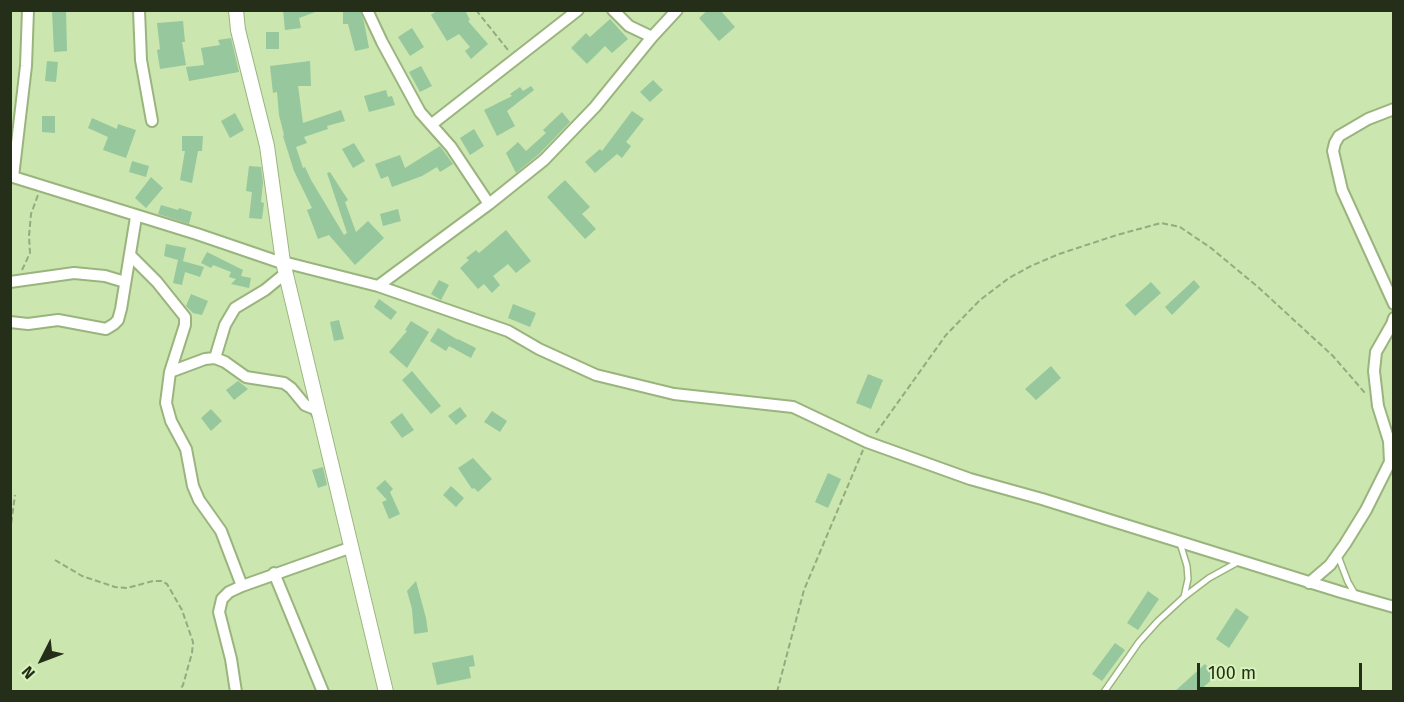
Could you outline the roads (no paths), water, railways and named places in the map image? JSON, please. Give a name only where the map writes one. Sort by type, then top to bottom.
[{"type":"street","points":[[28,10],[26,66],[12,176],[136,217],[196,234],[285,266],[378,286],[508,331],[539,349],[596,375],[674,394],[793,408],[868,442],[970,479],[1394,607]]},
{"type":"street","points":[[139,10],[141,60],[152,121]]},
{"type":"street","points":[[236,10],[238,30],[267,147],[285,266],[386,692]]},
{"type":"street","points":[[367,10],[420,112],[451,147],[489,204]]},
{"type":"street","points":[[432,124],[578,10]]},
{"type":"street","points":[[613,10],[629,26],[652,37]]},
{"type":"street","points":[[378,286],[544,160],[595,107],[677,10]]},
{"type":"street","points":[[1394,109],[1368,119],[1339,136],[1333,151],[1342,190],[1394,304]]},
{"type":"street","points":[[10,322],[28,324],[58,320],[106,329],[118,320],[136,217]]},
{"type":"street","points":[[130,255],[157,282],[185,317],[185,325],[170,372],[167,410],[186,449],[193,486],[199,500],[221,531],[242,586]]},
{"type":"street","points":[[215,358],[225,325],[235,308],[265,290],[285,266]]},
{"type":"street","points":[[11,282],[75,273],[105,276],[125,282]]},
{"type":"street","points":[[1309,583],[1322,573],[1338,554],[1366,510],[1390,462],[1389,441],[1378,406],[1374,371],[1376,352],[1394,318]]},
{"type":"street","points":[[170,372],[205,359],[215,358],[225,362],[246,377],[284,383],[305,405],[315,410],[321,419]]},
{"type":"street","points":[[236,692],[231,659],[219,612],[222,599],[229,592],[274,573],[352,547]]},
{"type":"street","points":[[274,573],[323,692]]},
{"type":"lane","points":[[1179,541],[1187,566],[1188,579],[1184,597]]},
{"type":"lane","points":[[1338,554],[1356,597]]},
{"type":"lane","points":[[1104,692],[1139,642],[1158,621],[1209,578],[1240,561]]}]
